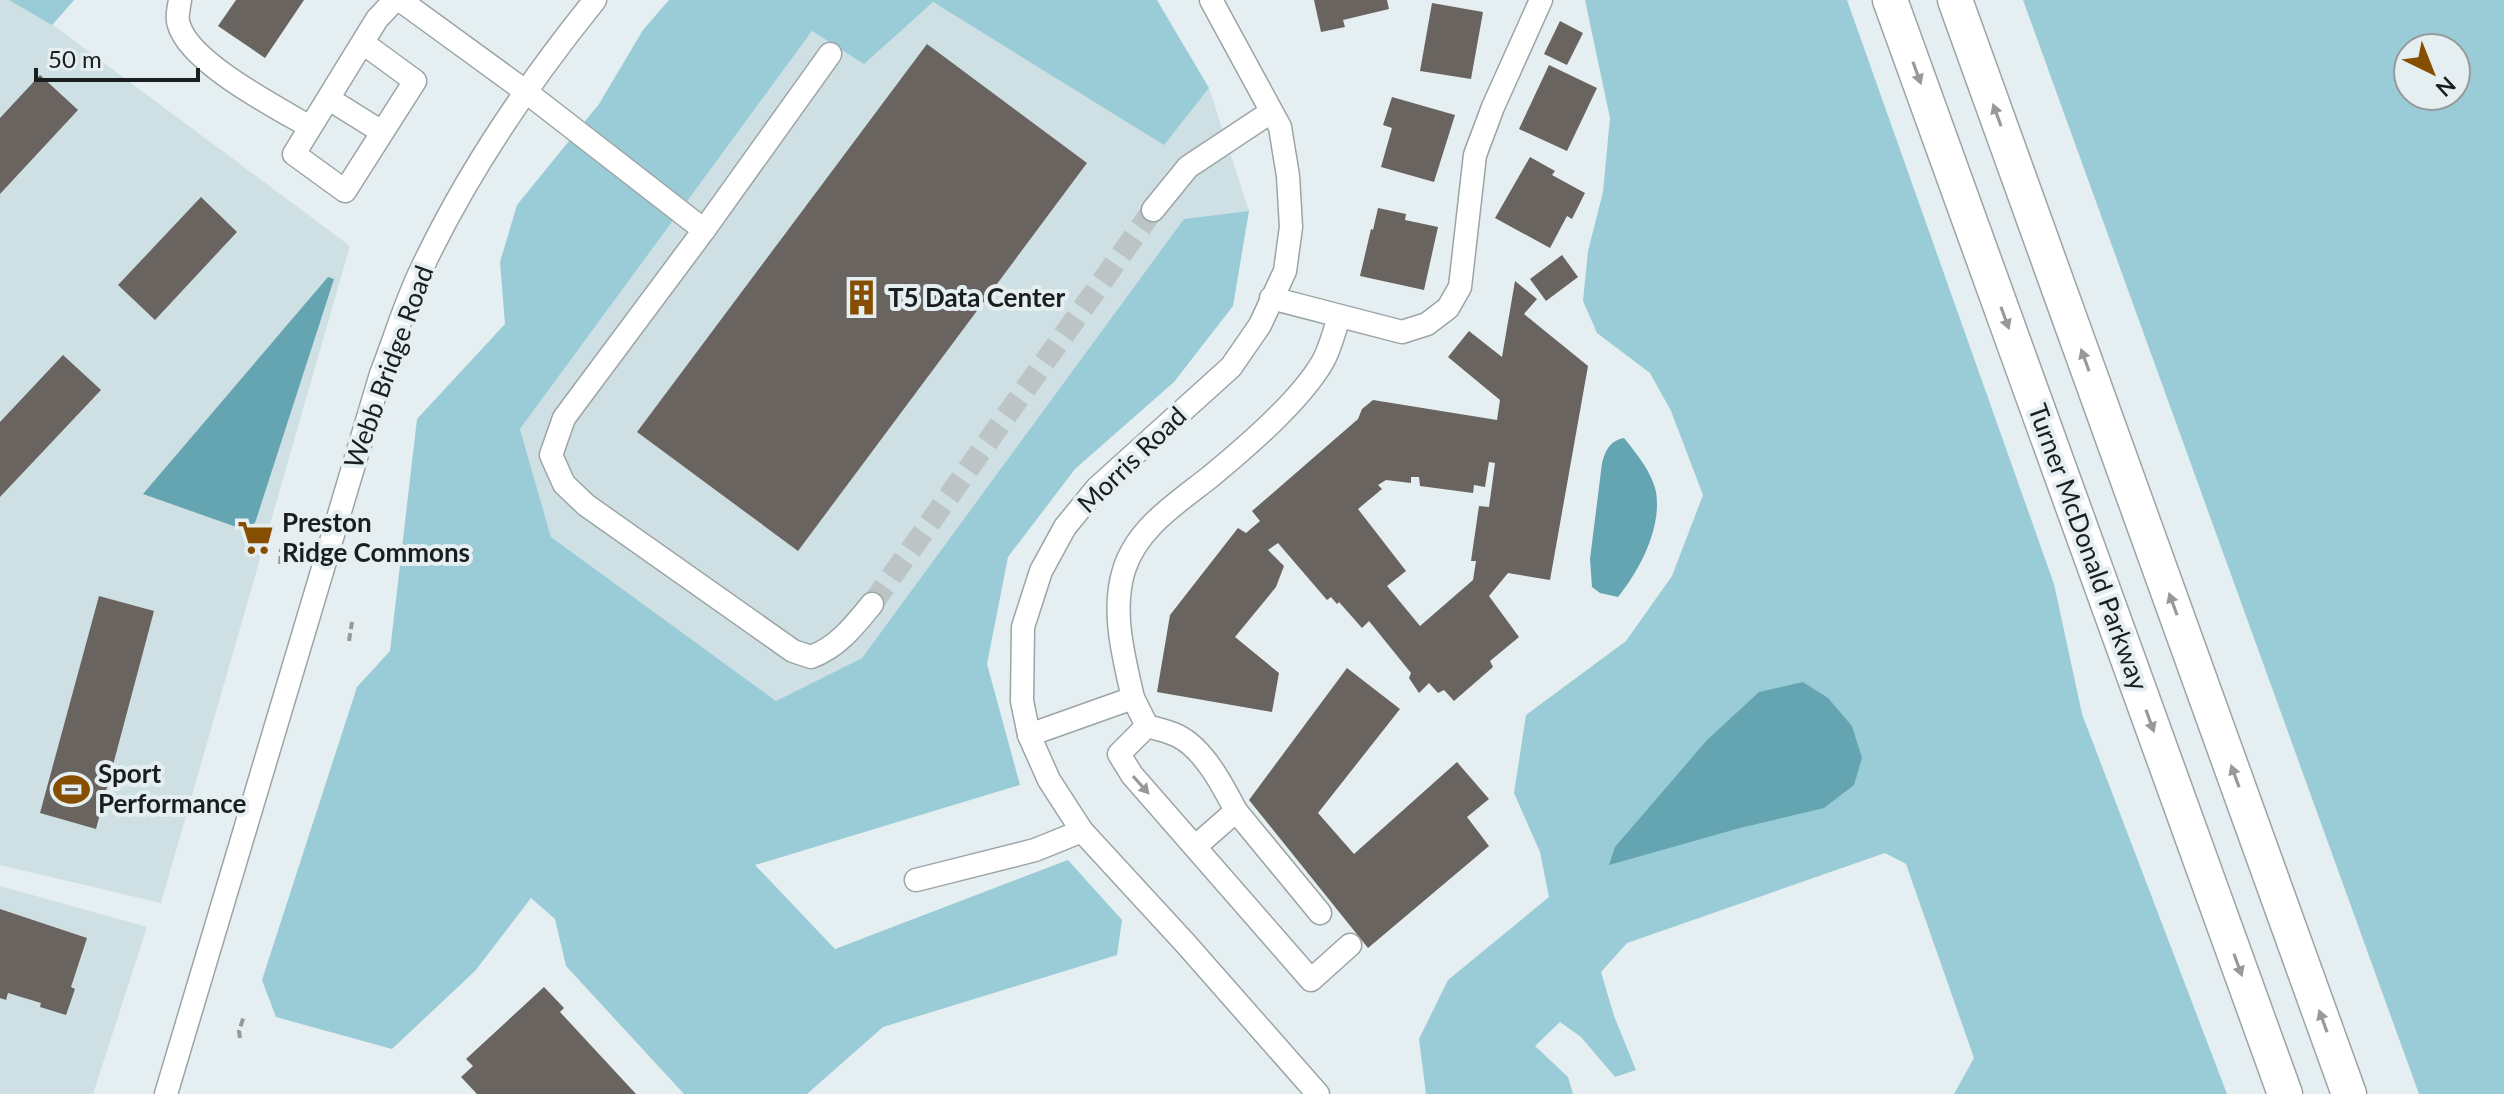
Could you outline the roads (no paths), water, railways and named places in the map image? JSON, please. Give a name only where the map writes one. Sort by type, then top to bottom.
[{"type":"highway","name":"Turner McDonald Parkway","points":[[1890,0],[2285,1094]]},
{"type":"highway","points":[[1955,0],[2349,1094]]},
{"type":"street","points":[[180,0],[178,23],[190,47],[242,87],[310,127]]},
{"type":"street","points":[[363,43],[415,81],[345,191],[294,154],[377,19],[397,0],[525,91],[704,230]]},
{"type":"street","name":"Webb Bridge Road","points":[[168,1092],[381,374],[422,267],[480,159],[545,62],[595,0]]},
{"type":"street","name":"Morris Road","points":[[1211,0],[1280,127],[1291,227],[1285,271],[1260,325],[1231,367],[1097,488],[1065,527],[1041,571],[1023,627],[1022,701],[1029,735],[1049,780],[1082,831],[1318,1094]]},
{"type":"street","points":[[1271,298],[1402,332],[1427,324],[1448,308],[1460,287],[1475,155],[1541,0]]},
{"type":"street","points":[[830,54],[564,418],[551,455],[564,484],[586,505],[793,651],[811,657],[828,651],[872,604]]},
{"type":"street","points":[[329,99],[382,132]]},
{"type":"street","points":[[1153,210],[1188,167],[1271,112]]},
{"type":"street","points":[[1320,913],[1236,811],[1218,774],[1185,740],[1147,726],[1133,698],[1118,605],[1124,570],[1138,541],[1167,510],[1252,440],[1294,399],[1322,363],[1339,317]]},
{"type":"street","points":[[1029,735],[1133,698]]},
{"type":"street","points":[[1147,726],[1119,754],[1132,775],[1311,980],[1350,945]]},
{"type":"street","points":[[1196,846],[1236,811]]},
{"type":"street","points":[[916,880],[1035,850],[1082,831]]},
{"type":"tunnel","points":[[872,604],[1153,210]]},
{"type":"place","name":"T5 Data Center","points":[[862,298]]},
{"type":"place","name":"Preston Ridge Commons","points":[[256,538]]},
{"type":"place","name":"Sport Performance","points":[[72,789]]}]
